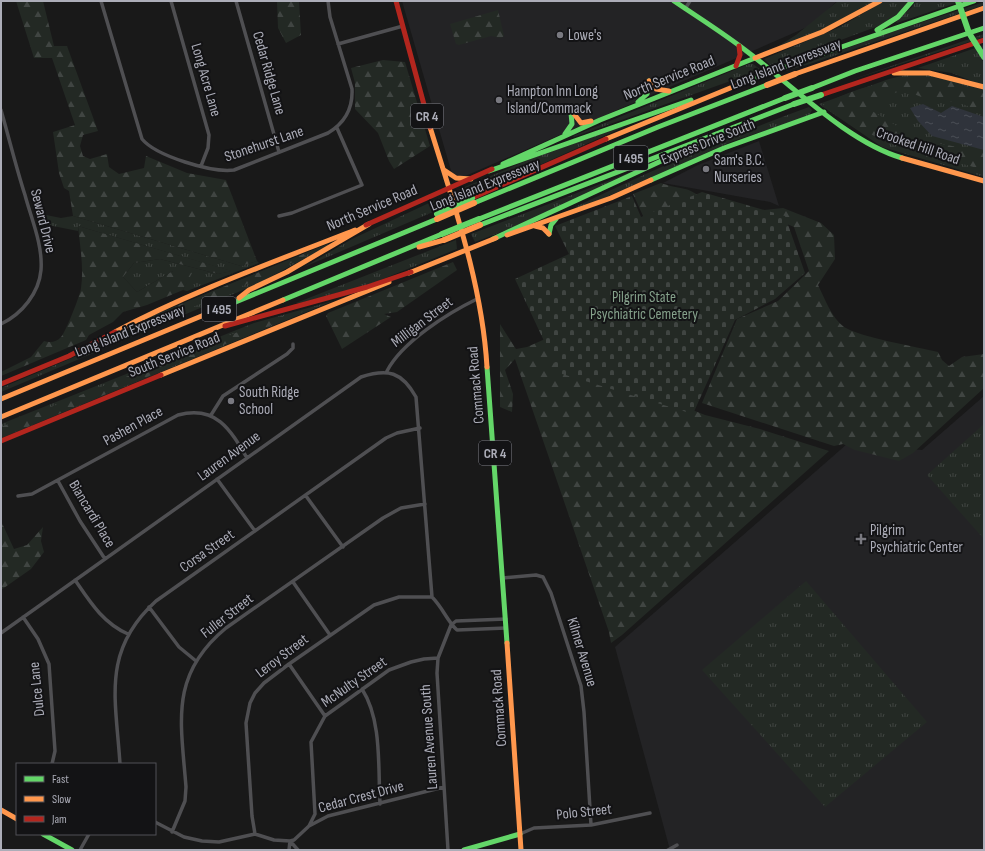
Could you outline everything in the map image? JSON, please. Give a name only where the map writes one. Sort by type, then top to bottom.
[{"type":"main road","name":"Commack Road","points":[[396,1],[419,90],[467,249],[478,299],[486,347],[521,850]]},
{"type":"main road","name":"Crooked Hill Road","points":[[674,1],[739,46],[862,140],[884,152],[984,181]]},
{"type":"main road","name":"North Service Road","points":[[1,384],[69,356],[154,311],[196,292],[369,224],[626,109],[822,32],[880,1]]},
{"type":"main road","points":[[849,43],[892,21],[912,1]]},
{"type":"main road","points":[[958,1],[969,33],[984,57]]},
{"type":"main road","points":[[473,201],[719,92],[849,43],[974,1]]},
{"type":"main road","name":"Long Island Expressway","points":[[1,399],[389,239],[473,201],[658,127],[795,74],[984,8]]},
{"type":"main road","name":"Long Island Expressway","points":[[1,417],[206,331],[394,254],[443,237],[711,126],[856,71],[984,28]]},
{"type":"main road","name":"Express Drive South","points":[[726,129],[863,80],[984,40]]},
{"type":"main road","points":[[736,66],[740,55],[739,46]]},
{"type":"main road","points":[[863,80],[894,73],[915,71],[943,74],[964,80],[984,89]]},
{"type":"main road","points":[[626,109],[646,95],[649,81],[657,90],[672,91]]},
{"type":"main road","points":[[489,171],[682,102],[719,92]]},
{"type":"main road","points":[[561,137],[571,127],[571,110],[576,118],[581,122],[600,120]]},
{"type":"main road","name":"Express Drive South","points":[[467,249],[556,219],[616,196],[717,150],[824,112]]},
{"type":"main road","points":[[479,222],[726,129]]},
{"type":"main road","points":[[493,239],[694,147],[726,129]]},
{"type":"main road","points":[[444,169],[456,178],[471,179]]},
{"type":"main road","points":[[534,226],[542,228],[549,234],[551,225],[556,219]]},
{"type":"main road","points":[[231,304],[249,290],[287,272],[369,224]]},
{"type":"main road","name":"South Service Road","points":[[1,441],[233,345],[349,299],[467,249]]},
{"type":"main road","points":[[206,331],[367,287],[411,272]]},
{"type":"main road","points":[[1,810],[16,818]]},
{"type":"main road","points":[[464,850],[520,834]]},
{"type":"main road","points":[[45,835],[72,850]]},
{"type":"street","name":"Stonehurst Lane","points":[[101,1],[142,139],[153,150],[214,170],[234,170],[338,128]]},
{"type":"street","name":"Long Acre Lane","points":[[171,1],[208,135],[208,148],[201,166]]},
{"type":"street","name":"Cedar Ridge Lane","points":[[236,1],[279,152]]},
{"type":"street","points":[[279,216],[292,213],[362,186],[338,128],[344,120],[352,100],[352,89],[330,17],[328,1]]},
{"type":"street","points":[[685,9],[690,1]]},
{"type":"street","points":[[338,44],[403,26]]},
{"type":"street","name":"Seward Drive","points":[[1,110],[38,241],[41,270],[38,284],[31,298],[20,311],[1,324]]},
{"type":"street","name":"Milligan Street","points":[[387,371],[394,358],[404,348],[463,306],[478,299]]},
{"type":"street","points":[[246,458],[230,431],[223,423],[211,415],[223,396],[288,354],[293,348],[293,344]]},
{"type":"street","points":[[387,371],[403,379],[410,386],[416,397],[420,428],[432,597],[442,607],[452,625],[457,630],[506,628]]},
{"type":"street","name":"Lauren Avenue","points":[[1,633],[361,376],[387,371]]},
{"type":"street","name":"Pashen Place","points":[[18,496],[32,494],[58,481],[178,415],[189,412],[211,415]]},
{"type":"street","name":"Corsa Street","points":[[120,763],[115,679],[119,657],[128,634],[149,607],[386,438],[397,432],[420,428]]},
{"type":"street","points":[[218,479],[255,532]]},
{"type":"street","name":"Biancardi Place","points":[[58,481],[80,521],[105,559]]},
{"type":"street","points":[[306,496],[343,547]]},
{"type":"street","name":"Fuller Street","points":[[172,832],[185,801],[186,787],[181,705],[185,684],[196,660],[211,641],[222,631],[397,510],[411,505],[425,504]]},
{"type":"street","name":"Kilmer Avenue","points":[[503,578],[536,575],[543,577],[551,593],[581,686],[591,825]]},
{"type":"street","points":[[75,580],[102,616],[115,627],[128,634]]},
{"type":"street","points":[[293,582],[330,635]]},
{"type":"street","name":"Leroy Street","points":[[255,834],[250,794],[246,723],[247,713],[255,693],[264,683],[289,664],[365,610],[382,602],[408,596],[432,597]]},
{"type":"street","points":[[149,607],[179,647],[196,660]]},
{"type":"street","name":"Dulce Lane","points":[[23,617],[38,639],[49,664],[55,752],[52,763]]},
{"type":"street","points":[[452,625],[456,621],[506,619]]},
{"type":"street","name":"Lauren Avenue South","points":[[448,850],[437,673],[438,658],[452,625]]},
{"type":"street","name":"McNulty Street","points":[[308,826],[314,814],[315,808],[312,742],[325,716],[390,670],[424,659],[438,658]]},
{"type":"street","points":[[289,664],[325,716]]},
{"type":"street","points":[[362,689],[369,700],[375,719],[380,804]]},
{"type":"street","name":"Cedar Crest Drive","points":[[290,841],[294,840],[308,826],[328,816],[444,787]]},
{"type":"street","name":"Polo Street","points":[[520,834],[534,828],[591,825],[650,813]]},
{"type":"street","points":[[156,823],[172,832],[202,841],[219,842],[255,834],[274,840],[290,841],[298,850]]},
{"type":"street","points":[[80,850],[88,835]]},
{"type":"street","points":[[290,841],[290,850]]},
{"type":"street","points":[[668,850],[678,845]]},
{"type":"shaded area","points":[[402,1],[837,1],[812,25],[454,181]]},
{"type":"shaded area","points":[[759,141],[779,206],[770,202],[663,183],[698,165]]},
{"type":"shaded area","name":"Pilgrim Psychiatric Center","points":[[984,396],[984,850],[670,850],[615,647],[847,444],[922,450]]},
{"type":"green space","points":[[16,1],[43,1],[54,46],[67,46],[98,131],[83,135],[80,146],[83,156],[90,159],[107,154],[109,167],[119,174],[144,168],[146,156],[187,173],[226,180],[257,261],[241,266],[73,216],[69,191],[64,188],[59,173],[53,132],[75,125],[52,58],[34,58]]},
{"type":"green space","points":[[277,1],[299,1],[301,35],[286,43],[278,28]]},
{"type":"green space","points":[[838,1],[875,1],[817,32],[774,49],[796,35]]},
{"type":"green space","points":[[884,1],[909,1],[895,17],[881,25],[771,66],[764,59],[840,27]]},
{"type":"green space","points":[[916,1],[955,1],[956,3],[897,23],[896,22],[912,7]]},
{"type":"green space","points":[[984,2],[984,5],[810,64],[782,72],[883,35]]},
{"type":"green space","points":[[498,10],[504,36],[501,38],[491,36],[459,45],[456,44],[450,24]]},
{"type":"green space","points":[[984,34],[984,37],[848,81]]},
{"type":"green space","points":[[984,45],[984,58],[982,60],[984,62],[984,86],[952,73],[918,68]]},
{"type":"green space","points":[[383,60],[405,62],[430,146],[394,169],[389,161],[378,133],[355,109],[355,83],[351,68]]},
{"type":"green space","points":[[749,64],[753,64],[761,70],[574,137],[573,136]]},
{"type":"green space","points":[[910,74],[948,79],[966,83],[984,90],[984,177],[882,147],[819,104],[889,79]]},
{"type":"green space","points":[[917,77],[943,78],[984,93],[984,112],[957,102],[929,100],[904,90],[889,95],[881,100],[872,111],[920,140],[984,152],[984,170],[893,144],[854,127],[822,106],[842,95],[868,87],[894,80]]},
{"type":"green space","points":[[809,107],[812,110],[809,116],[733,141],[586,206],[575,207],[691,154]]},
{"type":"green space","points":[[620,127],[624,127],[462,200],[458,192],[460,189],[528,160]]},
{"type":"green space","points":[[631,172],[527,222],[475,242],[471,234]]},
{"type":"green space","points":[[661,183],[686,189],[700,197],[644,218],[633,194]]},
{"type":"green space","name":"Pilgrim State Psychiatric Cemetery","points":[[702,192],[785,216],[805,273],[775,299],[735,320],[693,414],[559,373],[515,279],[569,254],[555,226],[632,196],[641,217]]},
{"type":"green space","points":[[442,197],[447,206],[304,267],[352,239]]},
{"type":"green space","points":[[783,208],[821,223],[834,235],[835,259],[818,285],[835,318],[844,327],[875,338],[938,352],[942,360],[949,366],[962,357],[984,354],[984,388],[913,453],[899,461],[855,450],[843,444],[834,446],[702,403],[737,319],[778,301],[809,271],[794,227],[756,211]]},
{"type":"green space","points":[[36,213],[61,218],[73,216],[241,266],[257,261],[259,263],[187,291],[183,290],[191,273],[173,271],[137,292],[123,277],[134,263],[160,259],[218,274],[231,271],[78,226],[78,231],[38,223]]},
{"type":"green space","points":[[78,226],[232,271],[218,274],[160,259],[134,263],[123,277],[137,292],[173,271],[180,269],[192,273],[183,290],[147,305],[123,312],[113,322],[89,335],[86,340],[1,376],[1,372],[31,357],[44,341],[53,342],[58,340],[66,329],[76,305],[82,280]]},
{"type":"green space","points":[[456,240],[457,249],[373,283],[296,303]]},
{"type":"green space","points":[[328,244],[328,246],[257,284],[1,392],[1,388],[91,350],[152,316]]},
{"type":"green space","points":[[328,244],[263,277],[132,333],[134,326],[152,316]]},
{"type":"green space","points":[[453,262],[457,270],[397,312],[384,314],[391,317],[342,349],[326,316],[328,313]]},
{"type":"green space","points":[[333,301],[1,438],[1,424],[254,323]]},
{"type":"green space","points":[[307,310],[1,438],[1,427],[268,320]]},
{"type":"green space","points":[[500,324],[516,349],[527,347],[570,328],[645,391],[705,415],[760,429],[829,451],[622,635],[611,643],[609,632],[515,359],[505,370],[513,394],[512,412],[500,407]]},
{"type":"green space","points":[[984,424],[984,539],[927,475]]},
{"type":"green space","points":[[1,521],[14,549],[27,545],[43,527],[41,541],[44,552],[31,569],[1,590]]},
{"type":"green space","points":[[806,581],[927,722],[825,807],[702,670]]},
{"type":"water","points":[[923,104],[941,113],[952,106],[984,117],[984,150],[932,136],[918,121],[910,108]]},
{"type":"traffic: fast","points":[[674,1],[740,46],[842,127],[862,140],[902,158]]},
{"type":"traffic: fast","points":[[877,30],[898,17],[912,1]]},
{"type":"traffic: fast","points":[[958,1],[969,33],[984,57]]},
{"type":"traffic: fast","points":[[784,67],[974,1]]},
{"type":"traffic: fast","points":[[812,88],[855,71],[984,28]]},
{"type":"traffic: fast","points":[[503,164],[600,120],[755,58]]},
{"type":"traffic: fast","points":[[757,77],[784,67]]},
{"type":"traffic: fast","points":[[638,102],[647,94],[649,81]]},
{"type":"traffic: fast","points":[[474,203],[658,127],[767,85]]},
{"type":"traffic: fast","points":[[785,98],[812,88]]},
{"type":"traffic: fast","points":[[794,104],[821,95]]},
{"type":"traffic: fast","points":[[479,219],[785,98]]},
{"type":"traffic: fast","points":[[489,171],[691,100]]},
{"type":"traffic: fast","points":[[480,225],[794,104]]},
{"type":"traffic: fast","points":[[651,180],[724,148],[824,112]]},
{"type":"traffic: fast","points":[[565,134],[572,124],[571,113]]},
{"type":"traffic: fast","points":[[493,239],[700,143]]},
{"type":"traffic: fast","points":[[437,214],[472,198]]},
{"type":"traffic: fast","points":[[204,315],[437,219]]},
{"type":"traffic: fast","points":[[442,234],[479,219]]},
{"type":"traffic: fast","points":[[549,234],[551,225],[556,219]]},
{"type":"traffic: fast","points":[[283,300],[442,234]]},
{"type":"traffic: fast","points":[[487,367],[507,643]]},
{"type":"traffic: fast","points":[[464,850],[520,834]]},
{"type":"traffic: fast","points":[[45,835],[72,850]]},
{"type":"traffic: slow","points":[[755,58],[822,32],[880,1]]},
{"type":"traffic: slow","points":[[795,74],[984,8]]},
{"type":"traffic: slow","points":[[894,73],[929,73],[984,87]]},
{"type":"traffic: slow","points":[[767,85],[795,74]]},
{"type":"traffic: slow","points":[[606,139],[757,77]]},
{"type":"traffic: slow","points":[[649,81],[656,89],[669,91]]},
{"type":"traffic: slow","points":[[571,110],[581,123],[591,121]]},
{"type":"traffic: slow","points":[[430,127],[466,245],[479,305],[487,367]]},
{"type":"traffic: slow","points":[[902,158],[984,181]]},
{"type":"traffic: slow","points":[[444,170],[456,178],[471,179]]},
{"type":"traffic: slow","points":[[507,235],[611,198],[651,180]]},
{"type":"traffic: slow","points":[[437,219],[474,203]]},
{"type":"traffic: slow","points":[[239,298],[249,290],[287,272],[369,224]]},
{"type":"traffic: slow","points":[[444,240],[480,225]]},
{"type":"traffic: slow","points":[[535,226],[543,228],[549,234]]},
{"type":"traffic: slow","points":[[115,332],[203,290],[355,230]]},
{"type":"traffic: slow","points":[[409,273],[496,238]]},
{"type":"traffic: slow","points":[[419,247],[444,240]]},
{"type":"traffic: slow","points":[[161,375],[389,282]]},
{"type":"traffic: slow","points":[[1,417],[283,300]]},
{"type":"traffic: slow","points":[[1,399],[204,315]]},
{"type":"traffic: slow","points":[[507,643],[521,850]]},
{"type":"traffic: slow","points":[[1,810],[16,818]]},
{"type":"traffic: jam","points":[[396,1],[430,127]]},
{"type":"traffic: jam","points":[[821,95],[984,40]]},
{"type":"traffic: jam","points":[[736,66],[740,55],[739,46]]},
{"type":"traffic: jam","points":[[472,198],[606,139]]},
{"type":"traffic: jam","points":[[366,225],[492,169]]},
{"type":"traffic: jam","points":[[225,326],[367,287],[411,272]]},
{"type":"traffic: jam","points":[[1,384],[69,356],[115,332]]},
{"type":"traffic: jam","points":[[1,441],[161,375]]},
{"type":"place","name":"Lowe's","points":[[560,35]]},
{"type":"place","name":"Hampton Inn Long Island/Commack","points":[[499,100]]},
{"type":"place","name":"Sam's B.C. Nurseries","points":[[706,169]]},
{"type":"place","name":"South Ridge School","points":[[231,401]]},
{"type":"place","name":"Pilgrim Psychiatric Center","points":[[861,539]]}]
